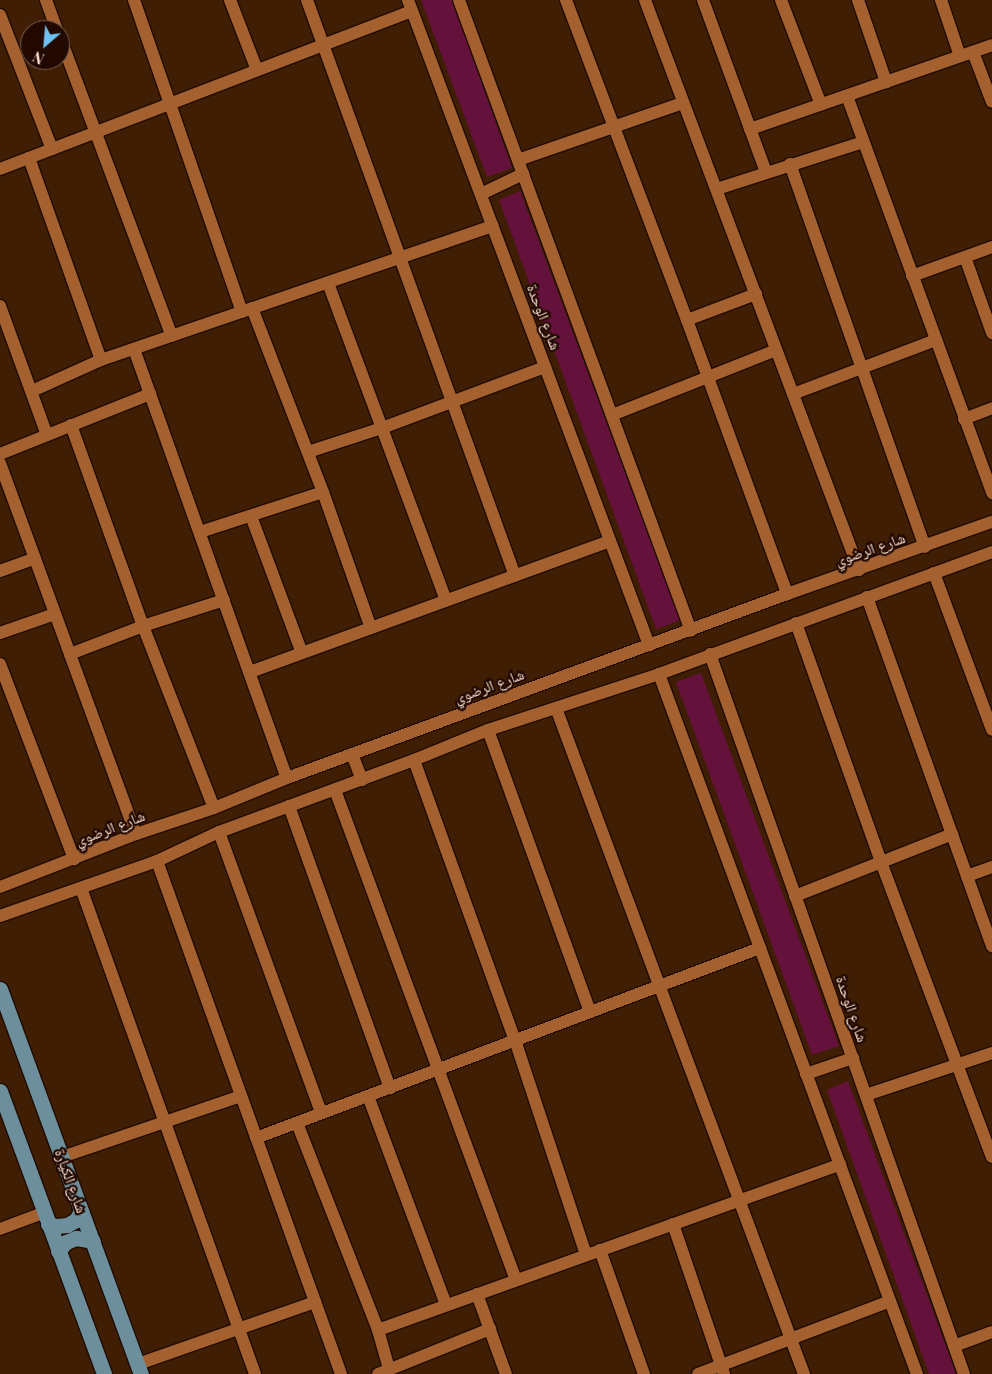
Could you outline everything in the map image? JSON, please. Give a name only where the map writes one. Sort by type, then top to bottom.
[{"type":"main road","name":"شارع الكيارة","points":[[0,989],[139,1369]]},
{"type":"main road","points":[[0,1092],[104,1374]]},
{"type":"main road","points":[[45,1218],[58,1226],[67,1225],[76,1220],[81,1211]]},
{"type":"main road","points":[[58,1251],[71,1240],[82,1238],[93,1242]]},
{"type":"street","points":[[46,0],[54,20]]},
{"type":"street","points":[[134,0],[170,104],[247,310],[308,452],[371,628]]},
{"type":"street","points":[[230,0],[257,70]]},
{"type":"street","points":[[308,0],[515,576]]},
{"type":"street","name":"شارع الوحدة","points":[[459,0],[691,630]]},
{"type":"street","points":[[566,0],[687,320],[706,377],[787,594]]},
{"type":"street","points":[[645,0],[859,570]]},
{"type":"street","points":[[703,0],[766,172]]},
{"type":"street","points":[[781,0],[821,105]]},
{"type":"street","points":[[858,0],[886,82]]},
{"type":"street","points":[[941,0],[960,56]]},
{"type":"street","points":[[0,169],[324,45],[410,5]]},
{"type":"street","name":"شارع الوحدة","points":[[410,5],[649,645]]},
{"type":"street","points":[[0,16],[52,149]]},
{"type":"street","points":[[750,129],[992,45]]},
{"type":"street","points":[[973,52],[992,102]]},
{"type":"street","points":[[70,63],[172,336]]},
{"type":"street","points":[[846,96],[992,493]]},
{"type":"street","points":[[518,160],[684,103]]},
{"type":"street","points":[[717,189],[863,142]]},
{"type":"street","points":[[29,158],[101,360]]},
{"type":"street","points":[[790,164],[925,547]]},
{"type":"street","points":[[480,194],[523,174]]},
{"type":"street","points":[[32,391],[101,360],[493,226]]},
{"type":"street","points":[[912,276],[992,247]]},
{"type":"street","points":[[965,257],[992,333]]},
{"type":"street","points":[[328,282],[446,601]]},
{"type":"street","points":[[687,320],[756,294]]},
{"type":"street","points":[[0,306],[47,435]]},
{"type":"street","points":[[793,394],[936,340]]},
{"type":"street","points":[[134,349],[287,778]]},
{"type":"street","points":[[612,415],[776,350]]},
{"type":"street","points":[[308,452],[382,428],[545,367]]},
{"type":"street","points":[[0,454],[150,394]]},
{"type":"street","points":[[964,419],[992,408]]},
{"type":"street","points":[[71,425],[143,626],[214,808]]},
{"type":"street","points":[[0,463],[136,834]]},
{"type":"street","points":[[200,532],[323,492]]},
{"type":"street","points":[[250,516],[302,653]]},
{"type":"street","name":"شارع الرضوي","points":[[0,887],[136,834],[214,808],[352,754],[787,594],[992,522]]},
{"type":"street","points":[[250,672],[610,541]]},
{"type":"street","points":[[0,916],[156,861],[219,832],[362,780],[488,730],[658,674],[992,552]]},
{"type":"street","points":[[0,571],[35,558]]},
{"type":"street","points":[[934,573],[992,730]]},
{"type":"street","points":[[867,597],[992,946]]},
{"type":"street","points":[[70,654],[143,626],[224,600]]},
{"type":"street","points":[[0,633],[55,614]]},
{"type":"street","points":[[796,623],[881,862],[959,1064],[992,1157]]},
{"type":"street","name":"شارع الوحدة","points":[[710,654],[964,1374]]},
{"type":"street","points":[[0,664],[74,859]]},
{"type":"street","points":[[658,674],[917,1374]]},
{"type":"street","points":[[556,708],[804,1374]]},
{"type":"street","points":[[488,730],[590,1012]]},
{"type":"street","points":[[352,754],[362,780]]},
{"type":"street","points":[[414,760],[516,1040],[586,1255]]},
{"type":"street","points":[[335,790],[516,1280]]},
{"type":"street","points":[[289,806],[390,1088]]},
{"type":"street","points":[[219,832],[321,1113]]},
{"type":"street","points":[[795,896],[952,834]]},
{"type":"street","points":[[156,861],[340,1374]]},
{"type":"street","points":[[967,876],[992,867]]},
{"type":"street","points":[[81,888],[255,1374]]},
{"type":"street","points":[[256,1138],[760,948]]},
{"type":"street","points":[[866,1094],[992,1053]]},
{"type":"street","points":[[806,1074],[852,1058]]},
{"type":"street","points":[[62,1156],[241,1096]]},
{"type":"street","points":[[368,1096],[446,1305]]},
{"type":"street","points":[[297,1123],[378,1330],[384,1372],[409,1368],[490,1329]]},
{"type":"street","points":[[378,1330],[840,1164]]},
{"type":"street","points":[[0,1229],[45,1218]]},
{"type":"street","points":[[673,1224],[723,1370]]},
{"type":"street","points":[[600,1250],[644,1374]]},
{"type":"street","points":[[477,1294],[506,1374]]},
{"type":"street","points":[[698,1374],[723,1370],[791,1340],[890,1301]]},
{"type":"street","points":[[139,1369],[238,1328],[315,1302]]},
{"type":"street","points":[[954,1346],[992,1332]]},
{"type":"shaded area","points":[[421,0],[452,0],[512,168],[487,177]]},
{"type":"shaded area","points":[[520,191],[680,620],[656,629],[499,200]]},
{"type":"shaded area","points":[[701,673],[839,1046],[812,1055],[676,682]]},
{"type":"shaded area","points":[[848,1081],[956,1374],[929,1374],[827,1090]]}]
